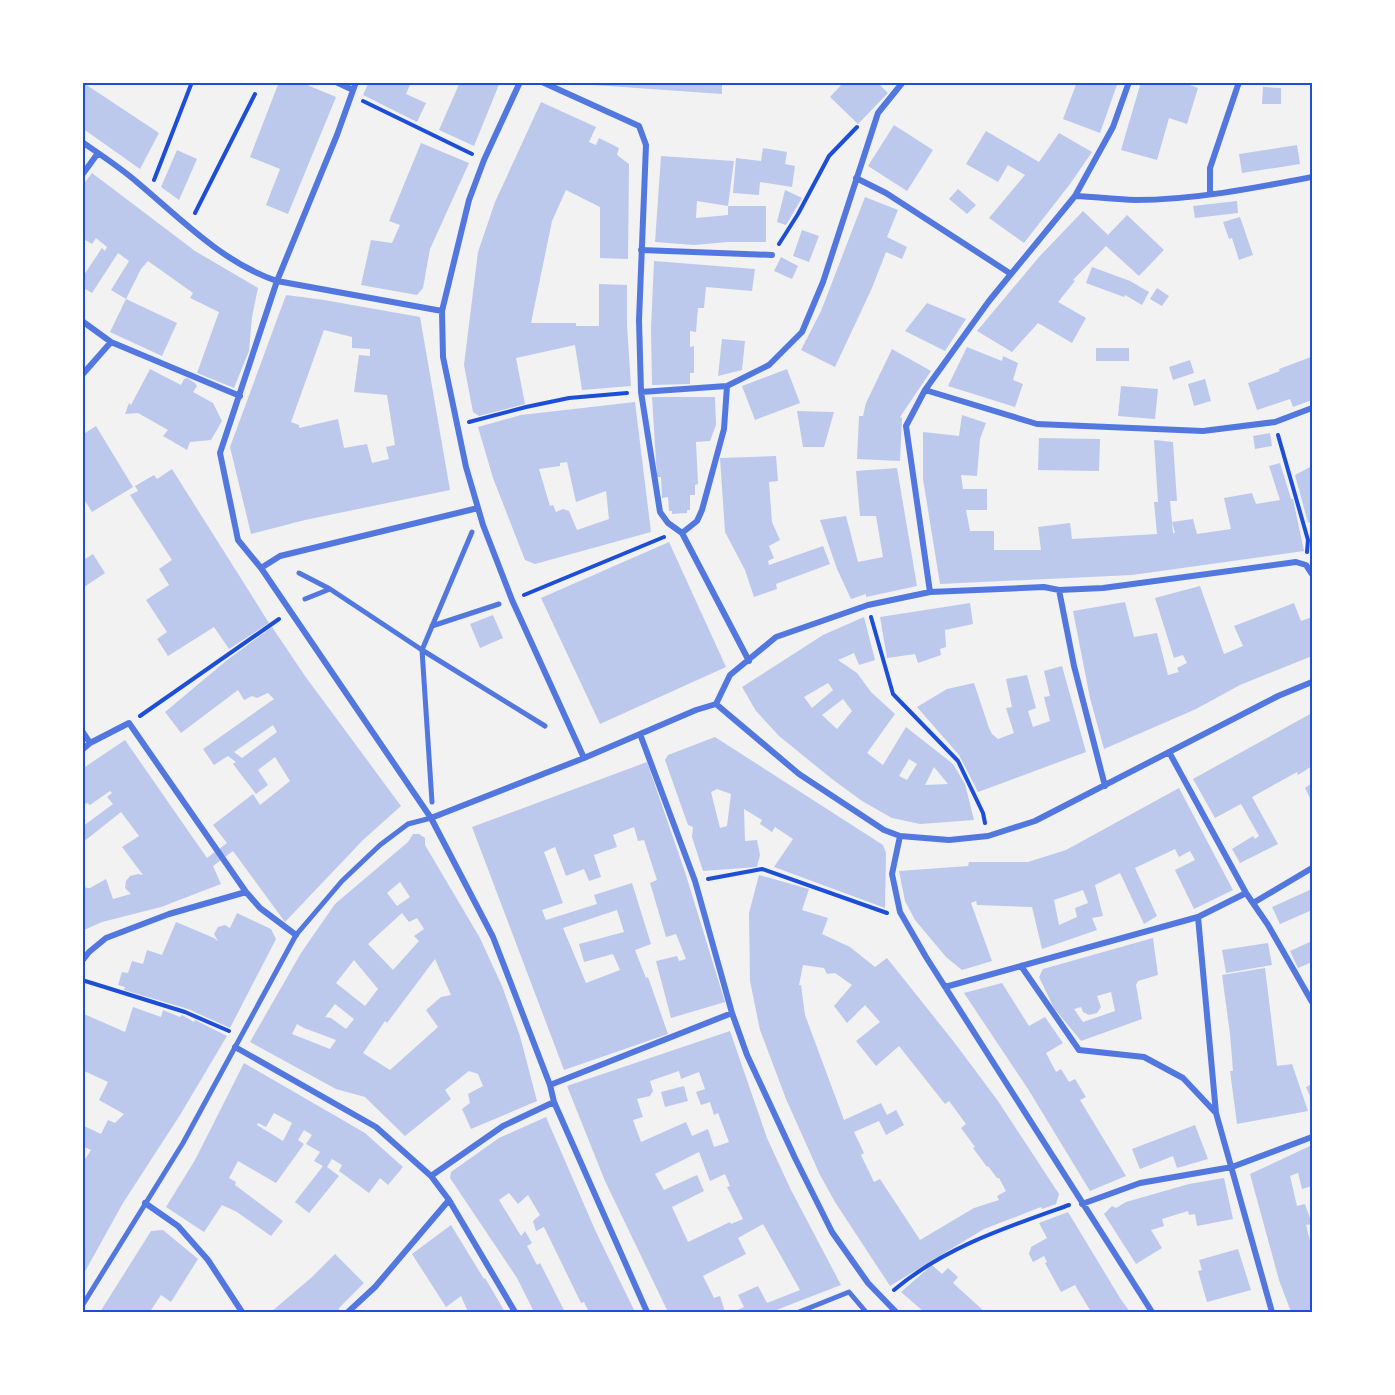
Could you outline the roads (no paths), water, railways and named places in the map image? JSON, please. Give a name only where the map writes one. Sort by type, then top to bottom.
[{"type":"street","points":[[336,82],[353,90]]},
{"type":"street","points":[[356,82],[337,135],[277,281],[220,453],[238,540],[261,568],[430,818],[493,937],[550,1085],[554,1102],[647,1312]]},
{"type":"street","points":[[520,82],[484,160],[469,200],[442,310],[443,357],[466,467],[478,508],[512,600],[584,758]]},
{"type":"street","points":[[542,82],[639,126],[646,145],[639,320],[641,392],[660,512],[668,523],[682,533],[749,661]]},
{"type":"street","points":[[641,392],[727,386],[769,365],[802,332],[823,282],[878,113],[903,82]]},
{"type":"street","points":[[930,592],[906,426],[926,390],[989,301],[1075,196],[1113,127],[1129,82]]},
{"type":"street","points":[[1210,193],[1210,168],[1239,82]]},
{"type":"street","points":[[82,142],[228,257],[261,276],[277,281],[442,310]]},
{"type":"street","points":[[82,175],[98,153]]},
{"type":"street","points":[[1075,196],[1135,200],[1175,198],[1312,177]]},
{"type":"street","points":[[856,178],[886,193],[1011,274]]},
{"type":"street","points":[[641,250],[772,255]]},
{"type":"street","points":[[82,321],[111,342],[240,396]]},
{"type":"street","points":[[82,375],[111,342]]},
{"type":"street","points":[[682,533],[698,521],[702,510],[723,429],[727,386]]},
{"type":"street","points":[[926,390],[1037,424],[1203,431],[1275,422],[1312,408]]},
{"type":"street","points":[[261,568],[280,556],[478,508]]},
{"type":"street","points":[[432,802],[422,650],[472,532]]},
{"type":"street","points":[[82,1306],[183,1143],[296,935],[342,880],[380,845],[408,824],[430,818],[584,758],[696,710],[716,704],[730,675],[776,637],[868,605],[930,592],[1044,587],[1059,590],[1103,588],[1296,562],[1306,565],[1312,574]]},
{"type":"street","points":[[298,573],[330,589],[422,650],[545,726]]},
{"type":"street","points":[[305,599],[330,589]]},
{"type":"street","points":[[1059,590],[1074,666],[1105,786]]},
{"type":"street","points":[[432,626],[499,604]]},
{"type":"street","points":[[716,704],[799,774],[884,830],[900,836],[949,840],[988,836],[1035,821],[1278,696],[1312,682]]},
{"type":"street","points":[[82,750],[90,743],[129,723],[246,892],[260,908],[296,935]]},
{"type":"street","points":[[82,731],[90,743]]},
{"type":"street","points":[[640,734],[695,881],[732,1013],[747,1055],[832,1232],[868,1282],[896,1312]]},
{"type":"street","points":[[1169,752],[1246,893],[1268,925],[1312,1002]]},
{"type":"street","points":[[900,836],[892,874],[900,912],[921,950],[1152,1312]]},
{"type":"street","points":[[1253,903],[1312,868]]},
{"type":"street","points":[[82,961],[106,938],[169,914],[246,892]]},
{"type":"street","points":[[945,987],[1198,917],[1246,893]]},
{"type":"street","points":[[1198,917],[1216,1113],[1272,1312]]},
{"type":"street","points":[[1021,966],[1079,1050],[1144,1057],[1183,1078],[1216,1113]]},
{"type":"street","points":[[550,1085],[732,1013]]},
{"type":"street","points":[[235,1047],[376,1127],[431,1176],[449,1200],[515,1312]]},
{"type":"street","points":[[431,1176],[502,1126],[554,1102]]},
{"type":"street","points":[[1082,1204],[1140,1183],[1232,1167],[1312,1137]]},
{"type":"street","points":[[348,1312],[375,1287],[449,1200]]},
{"type":"street","points":[[145,1203],[178,1226],[208,1260],[242,1312]]},
{"type":"street","points":[[799,1312],[849,1292],[866,1312]]}]
